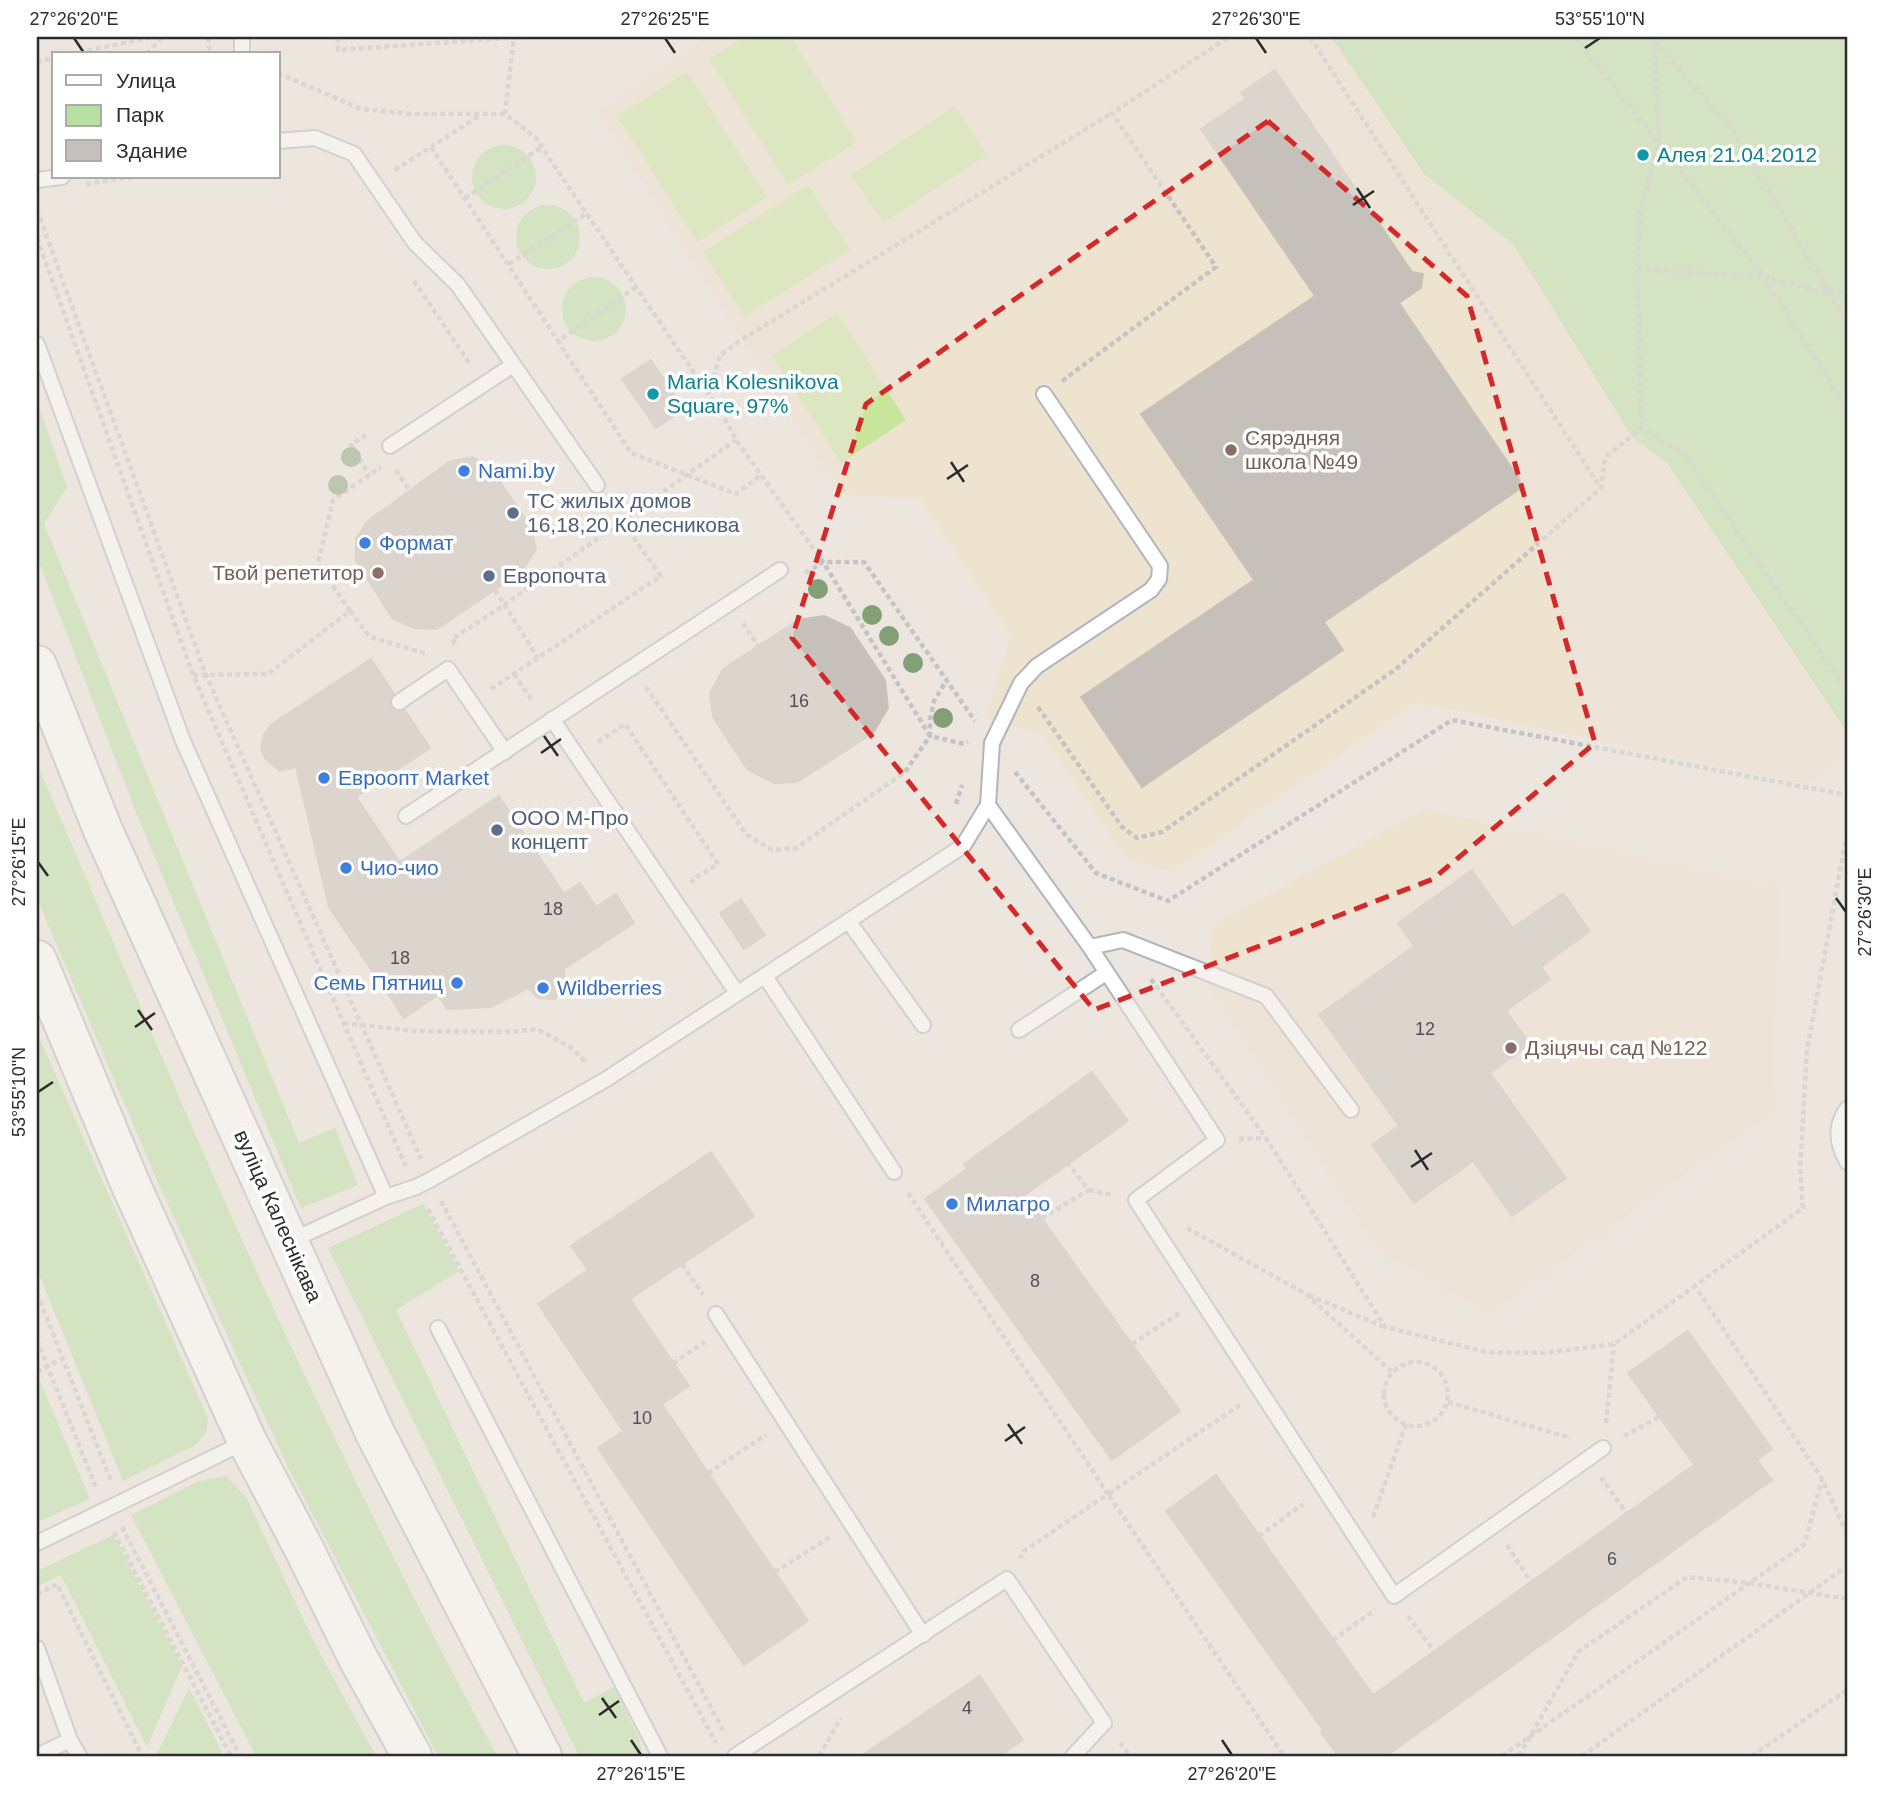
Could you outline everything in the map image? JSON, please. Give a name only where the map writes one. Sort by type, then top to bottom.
[{"type":"main road","name":"вуліца Калеснікава","points":[[37,665],[102,828],[375,1433],[542,1756]]},
{"type":"main road","points":[[37,960],[130,1183],[247,1441],[358,1658],[412,1756]]},
{"type":"lane","points":[[280,141],[314,138],[354,154],[415,243],[458,285],[597,485]]},
{"type":"lane","points":[[37,344],[183,741],[386,1197]]},
{"type":"lane","points":[[390,446],[513,365]]},
{"type":"lane","points":[[290,1241],[430,1180],[605,1080],[963,846],[988,805],[992,743],[1021,683],[1037,666],[1151,590],[1159,579],[1160,566],[1044,394]]},
{"type":"lane","points":[[406,816],[780,570]]},
{"type":"lane","points":[[399,702],[447,669],[505,752]]},
{"type":"lane","points":[[552,719],[737,993]]},
{"type":"lane","points":[[988,805],[1090,947],[1217,1140],[1136,1200],[1394,1596],[1603,1448]]},
{"type":"lane","points":[[849,922],[923,1025]]},
{"type":"lane","points":[[1090,947],[1123,940],[1266,996],[1351,1110]]},
{"type":"lane","points":[[1020,1030],[1106,973]]},
{"type":"lane","points":[[765,976],[894,1172]]},
{"type":"lane","points":[[1847,1110],[1842,1116],[1838,1132],[1839,1147],[1847,1162]]},
{"type":"lane","points":[[716,1314],[923,1635]]},
{"type":"lane","points":[[438,1328],[660,1756]]},
{"type":"lane","points":[[37,1543],[247,1441]]},
{"type":"lane","points":[[736,1756],[1007,1579],[1104,1723],[1073,1756]]},
{"type":"lane","points":[[37,1648],[70,1740],[79,1756]]},
{"type":"lane","points":[[37,1756],[70,1740]]},
{"type":"path","points":[[81,52],[153,37]]},
{"type":"path","points":[[149,52],[162,37]]},
{"type":"path","points":[[338,37],[338,50],[521,37]]},
{"type":"path","points":[[505,114],[514,37]]},
{"type":"path","points":[[709,395],[720,355],[741,340],[1112,113],[1229,37]]},
{"type":"path","points":[[1310,37],[1601,488]]},
{"type":"path","points":[[1575,37],[1765,277],[1847,409]]},
{"type":"path","points":[[1642,428],[1637,269],[1640,211],[1660,144],[1651,39]]},
{"type":"path","points":[[1651,39],[1729,125],[1847,322]]},
{"type":"path","points":[[280,74],[361,108],[412,114],[505,114],[535,137],[709,395],[736,440],[823,562],[930,736],[964,744],[976,739],[992,743]]},
{"type":"path","points":[[1044,394],[1216,267],[1112,113]]},
{"type":"path","points":[[391,173],[480,115]]},
{"type":"path","points":[[431,146],[631,453],[736,494],[761,475]]},
{"type":"path","points":[[466,198],[542,147]]},
{"type":"path","points":[[37,210],[206,675],[430,1180],[736,1756]]},
{"type":"path","points":[[509,264],[587,213]]},
{"type":"path","points":[[37,238],[40,256],[193,676],[398,1150],[717,1745]]},
{"type":"path","points":[[1637,269],[1765,277],[1828,293],[1847,292]]},
{"type":"path","points":[[412,278],[471,366]]},
{"type":"path","points":[[558,341],[636,287]]},
{"type":"path","points":[[1021,683],[1122,827],[1137,838],[1162,832],[1396,669],[1601,488],[1605,457],[1642,428]]},
{"type":"path","points":[[1642,428],[1684,454],[1847,691]]},
{"type":"path","points":[[369,475],[351,445],[373,430]]},
{"type":"path","points":[[458,650],[452,639],[736,440]]},
{"type":"path","points":[[410,491],[390,461],[333,500],[318,564],[370,637],[428,654]]},
{"type":"path","points":[[580,502],[603,533]]},
{"type":"path","points":[[485,693],[661,576],[621,520]]},
{"type":"path","points":[[823,562],[864,562],[992,743],[1096,873],[1168,901],[1452,720],[1847,795]]},
{"type":"path","points":[[495,590],[538,658]]},
{"type":"path","points":[[193,676],[268,674],[350,611]]},
{"type":"path","points":[[738,615],[758,646]]},
{"type":"path","points":[[514,674],[533,702],[523,707]]},
{"type":"path","points":[[641,679],[746,834],[772,850],[796,848],[905,772],[930,736],[934,701],[946,681]]},
{"type":"path","points":[[587,741],[596,743],[625,724],[718,864],[693,879],[690,889]]},
{"type":"path","points":[[953,814],[965,777]]},
{"type":"path","points":[[1184,1227],[1306,1294],[1385,1327],[1486,1352],[1545,1353],[1614,1344],[1803,1208],[1800,1169],[1807,1050],[1847,832]]},
{"type":"path","points":[[1123,940],[1265,1138],[1385,1327]]},
{"type":"path","points":[[343,1023],[414,1031],[537,1030],[569,1047],[605,1080]]},
{"type":"path","points":[[1042,1219],[1089,1190],[1068,1164]]},
{"type":"path","points":[[894,1172],[1284,1756]]},
{"type":"path","points":[[682,1264],[716,1314]]},
{"type":"path","points":[[1695,1286],[1822,1479],[1847,1534]]},
{"type":"path","points":[[37,1293],[120,1504],[121,1526],[240,1756]]},
{"type":"path","points":[[1306,1294],[1393,1373]]},
{"type":"path","points":[[1132,1344],[1200,1300]]},
{"type":"path","points":[[673,1363],[725,1329]]},
{"type":"path","points":[[37,1340],[105,1511],[231,1756]]},
{"type":"path","points":[[1603,1448],[1614,1344]]},
{"type":"path","points":[[37,1372],[63,1358]]},
{"type":"path","points":[[1422,1363],[1432,1366],[1446,1382],[1448,1402],[1436,1419],[1416,1426],[1396,1419],[1385,1402],[1384,1392],[1393,1373],[1401,1366],[1422,1363]]},
{"type":"path","points":[[1024,1551],[1260,1391]]},
{"type":"path","points":[[1448,1402],[1603,1448],[1659,1417]]},
{"type":"path","points":[[708,1473],[785,1421]]},
{"type":"path","points":[[1362,1548],[1406,1424]]},
{"type":"path","points":[[1588,1459],[1627,1514]]},
{"type":"path","points":[[1502,1756],[1804,1545],[1822,1479]]},
{"type":"path","points":[[1259,1536],[1324,1489]]},
{"type":"path","points":[[775,1572],[851,1524]]},
{"type":"path","points":[[1494,1525],[1531,1582]]},
{"type":"path","points":[[1582,1756],[1847,1566]]},
{"type":"path","points":[[1519,1756],[1578,1652],[1687,1577],[1749,1583],[1847,1599]]},
{"type":"path","points":[[37,1594],[57,1584],[142,1756]]},
{"type":"path","points":[[1333,1640],[1394,1596],[1434,1651]]},
{"type":"path","points":[[1752,1756],[1847,1690]]},
{"type":"highlighted area","points":[[1268,121],[1467,296],[1595,743],[1433,879],[1094,1010],[792,638],[866,404]]},
{"type":"shaded area","name":"Сярэдняя школа №49","points":[[706,37],[1330,37],[1424,175],[1513,244],[1632,437],[1667,463],[1847,732],[1847,756],[1807,784],[1416,702],[1171,872],[1126,858],[1042,734],[985,718],[1011,636],[919,498],[841,495],[597,111]]},
{"type":"shaded area","name":"Дзіцячы сад №122","points":[[1424,809],[1779,889],[1772,1113],[1489,1314],[1377,1250],[1207,983],[1213,925]]},
{"type":"green space","points":[[745,37],[791,37],[857,142],[788,185],[709,59]]},
{"type":"green space","points":[[1331,37],[1847,37],[1847,732],[1667,463],[1632,437],[1513,244],[1425,175]]},
{"type":"green space","points":[[687,72],[767,197],[697,242],[617,116]]},
{"type":"green space","points":[[955,106],[987,155],[883,223],[851,175]]},
{"type":"green space","points":[[504,145],[522,151],[530,159],[536,177],[530,195],[522,203],[504,209],[486,203],[478,195],[472,177],[478,159],[486,151]]},
{"type":"green space","points":[[808,185],[850,250],[744,317],[703,252]]},
{"type":"green space","points":[[548,205],[566,211],[574,219],[580,237],[574,255],[566,263],[548,269],[530,263],[522,255],[516,237],[522,219],[530,211]]},
{"type":"green space","points":[[594,277],[612,283],[620,291],[626,309],[620,327],[612,335],[594,341],[576,335],[568,327],[562,309],[568,291],[576,283]]},
{"type":"green space","points":[[837,313],[906,420],[841,463],[772,356]]},
{"type":"green space","points":[[37,401],[67,487],[44,524],[299,1143],[335,1128],[358,1185],[301,1208],[136,812],[37,557]]},
{"type":"green space","points":[[37,764],[188,1118],[277,1317],[384,1539],[497,1756],[438,1756],[289,1469],[242,1368],[156,1178],[37,897]]},
{"type":"green space","points":[[37,1033],[208,1418],[206,1432],[196,1445],[123,1481],[37,1269]]},
{"type":"green space","points":[[423,1204],[459,1271],[396,1310],[584,1703],[614,1687],[639,1738],[643,1756],[579,1756],[328,1248]]},
{"type":"green space","points":[[37,1374],[90,1499],[37,1522]]},
{"type":"green space","points":[[226,1476],[246,1497],[315,1644],[376,1756],[256,1756],[131,1515],[199,1481]]},
{"type":"green space","points":[[113,1535],[182,1666],[147,1747],[61,1575],[37,1587],[37,1571]]},
{"type":"green space","points":[[189,1688],[222,1752],[220,1756],[156,1756]]},
{"type":"building","points":[[1275,70],[1412,272],[1423,274],[1421,288],[1399,303],[1524,486],[1324,622],[1343,650],[1142,787],[1081,697],[1254,580],[1141,414],[1315,296],[1201,129],[1245,99],[1241,93]]},
{"type":"building","points":[[651,360],[684,409],[656,428],[622,379]]},
{"type":"building","points":[[473,457],[492,470],[531,527],[536,549],[522,571],[437,629],[414,628],[393,619],[356,561],[356,538],[368,521],[449,462]]},
{"type":"building","points":[[824,616],[850,628],[885,680],[888,708],[873,733],[797,782],[774,783],[747,769],[713,717],[710,694],[723,669],[798,620]]},
{"type":"building","points":[[371,659],[430,748],[356,797],[400,862],[499,796],[564,894],[580,883],[596,907],[616,894],[634,923],[564,969],[564,988],[555,999],[538,998],[528,988],[491,1007],[447,1009],[438,995],[404,1018],[329,907],[296,767],[280,771],[266,759],[261,749],[264,735],[272,724]]},
{"type":"building","points":[[1472,870],[1513,928],[1563,893],[1590,931],[1541,967],[1550,979],[1506,1011],[1530,1044],[1490,1073],[1566,1178],[1512,1216],[1473,1161],[1414,1203],[1372,1145],[1399,1126],[1319,1015],[1414,946],[1398,923]]},
{"type":"building","points":[[741,899],[765,935],[744,949],[720,913]]},
{"type":"building","points":[[1092,1072],[1128,1121],[1025,1195],[1180,1411],[1112,1460],[925,1199],[967,1169],[964,1164]]},
{"type":"building","points":[[711,1152],[754,1216],[630,1299],[689,1386],[662,1404],[808,1621],[744,1665],[598,1448],[623,1431],[538,1304],[588,1270],[571,1246]]},
{"type":"building","points":[[1688,1331],[1772,1449],[1757,1460],[1772,1480],[1386,1756],[1338,1756],[1321,1732],[1323,1730],[1166,1511],[1216,1475],[1373,1695],[1694,1465],[1628,1373]]},
{"type":"building","points":[[980,1676],[1023,1740],[1000,1756],[861,1756]]},
{"type":"place","name":"Алея 21.04.2012","points":[[1643,155]]},
{"type":"place","name":"Maria Kolesnikova Square, 97%","points":[[653,394]]},
{"type":"place","name":"Сярэдняя школа №49","points":[[1231,450]]},
{"type":"place","name":"Nami.by","points":[[464,471]]},
{"type":"place","name":"ТС жилых домов 16,18,20 Колесникова","points":[[513,513]]},
{"type":"place","name":"Формат","points":[[365,543]]},
{"type":"place","name":"Твой репетитор","points":[[378,573]]},
{"type":"place","name":"Европочта","points":[[489,576]]},
{"type":"place","name":"Евроопт Market","points":[[324,778]]},
{"type":"place","name":"ООО М-Про концепт","points":[[497,830]]},
{"type":"place","name":"Чио-чио","points":[[346,868]]},
{"type":"place","name":"Семь Пятниц","points":[[457,983]]},
{"type":"place","name":"Wildberries","points":[[543,988]]},
{"type":"place","name":"Дзіцячы сад №122","points":[[1511,1048]]},
{"type":"place","name":"Милагро","points":[[952,1204]]}]
